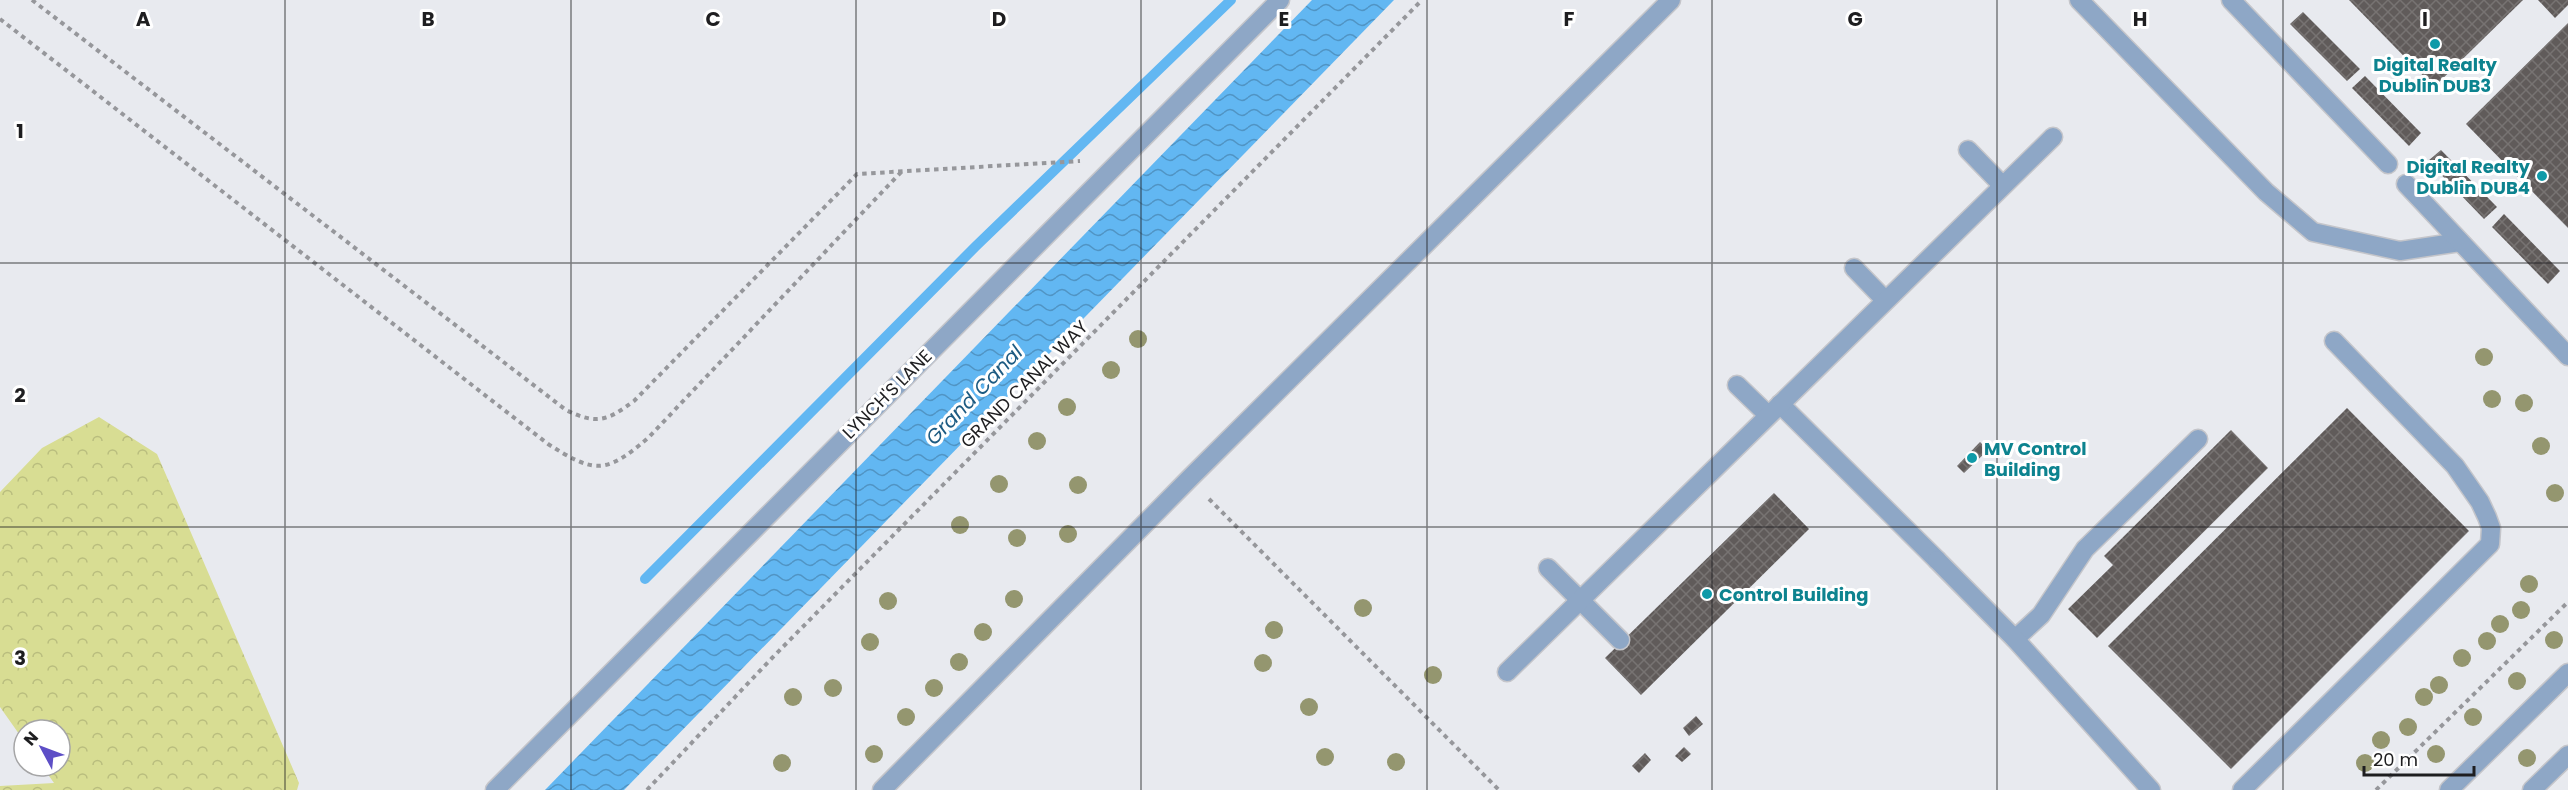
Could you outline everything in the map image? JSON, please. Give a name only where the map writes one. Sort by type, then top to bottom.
[{"type":"street","name":"LYNCH'S LANE","points":[[495,790],[1280,0]]},
{"type":"street","points":[[882,790],[1190,478],[1671,0]]},
{"type":"street","points":[[2079,0],[2266,192],[2313,232],[2400,251],[2460,242]]},
{"type":"street","points":[[2231,0],[2388,164]]},
{"type":"street","points":[[1507,672],[2053,137]]},
{"type":"street","points":[[1968,150],[2002,185]]},
{"type":"street","points":[[2406,184],[2568,356]]},
{"type":"street","points":[[1854,268],[1885,300]]},
{"type":"street","points":[[2242,790],[2490,544],[2491,528],[2484,509],[2455,466],[2334,341]]},
{"type":"street","points":[[1737,385],[1774,410],[1937,561],[2015,639],[2151,790]]},
{"type":"street","points":[[2015,639],[2041,615],[2085,549],[2198,439]]},
{"type":"street","points":[[1548,568],[1620,640]]},
{"type":"street","points":[[2449,790],[2568,673]]},
{"type":"street","points":[[2532,790],[2568,756]]},
{"type":"path","points":[[32,0],[566,410],[582,418],[598,421],[616,414],[634,402],[857,174],[951,166],[1088,160]]},
{"type":"path","name":"GRAND CANAL WAY","points":[[647,790],[772,658],[1422,0]]},
{"type":"path","points":[[0,19],[548,444],[573,460],[591,466],[611,465],[648,438],[903,170]]},
{"type":"path","points":[[1190,478],[1499,790]]},
{"type":"path","points":[[2376,790],[2568,602]]},
{"type":"green space","points":[[99,417],[157,454],[299,783],[297,790],[0,790],[0,786],[54,783],[50,778],[72,778],[72,718],[12,718],[12,724],[0,707],[0,492],[42,448]]},
{"type":"water","name":"Grand Canal","points":[[1312,0],[1394,0],[624,790],[545,790]]},
{"type":"building","name":"Digital Realty Dublin DUB3","points":[[2349,0],[2523,0],[2434,87]]},
{"type":"building","points":[[2538,0],[2568,0],[2568,5],[2555,18]]},
{"type":"building","points":[[2303,12],[2360,69],[2347,81],[2290,24]]},
{"type":"building","name":"Digital Realty Dublin DUB4","points":[[2568,23],[2568,228],[2466,124]]},
{"type":"building","points":[[2365,76],[2421,133],[2409,146],[2352,88]]},
{"type":"building","points":[[2441,150],[2497,207],[2484,219],[2428,161]]},
{"type":"building","points":[[2504,214],[2560,271],[2548,284],[2492,227]]},
{"type":"building","points":[[2347,408],[2469,531],[2231,769],[2108,646]]},
{"type":"building","points":[[2231,430],[2268,468],[2097,638],[2068,609],[2113,565],[2104,556]]},
{"type":"building","name":"MV Control Building","points":[[1980,442],[1988,450],[1964,473],[1957,466]]},
{"type":"building","name":"Control Building","points":[[1774,493],[1809,529],[1641,695],[1605,658]]},
{"type":"building","points":[[1696,716],[1703,724],[1689,736],[1683,728]]},
{"type":"building","points":[[1684,747],[1691,754],[1682,762],[1675,756]]},
{"type":"building","points":[[1645,753],[1651,760],[1639,773],[1632,766]]},
{"type":"waterway","points":[[645,579],[976,246],[1231,0]]},
{"type":"place","name":"Digital Realty Dublin DUB3","points":[[2435,44]]},
{"type":"place","name":"Digital Realty Dublin DUB4","points":[[2542,176]]},
{"type":"place","name":"MV Control Building","points":[[1972,458]]},
{"type":"place","name":"Control Building","points":[[1707,594]]}]
